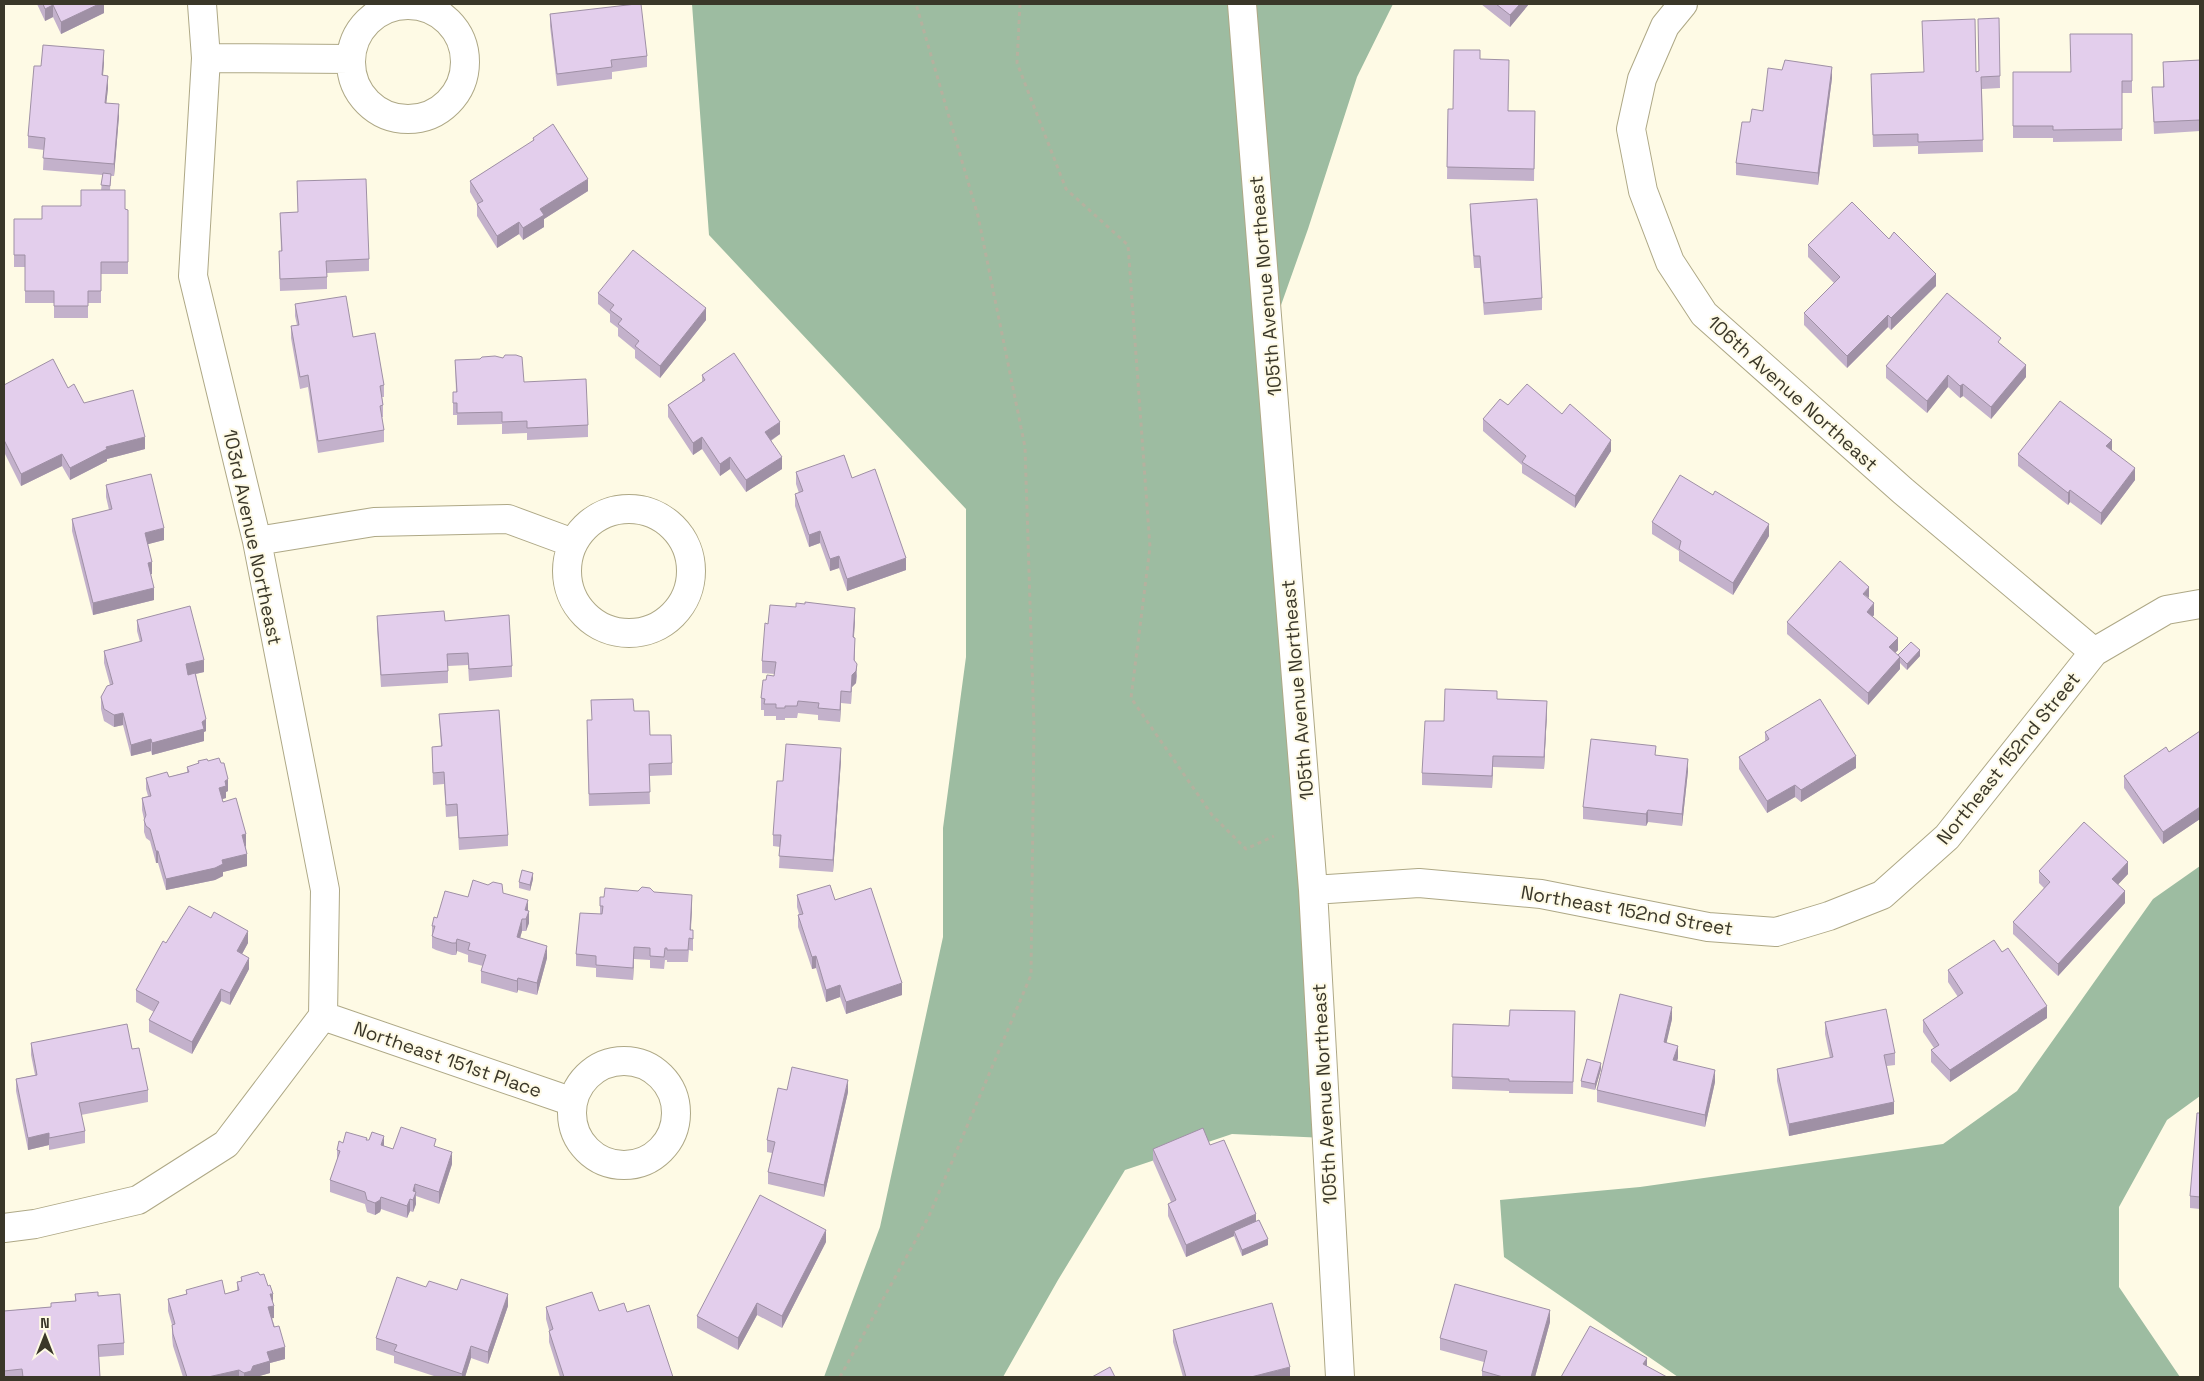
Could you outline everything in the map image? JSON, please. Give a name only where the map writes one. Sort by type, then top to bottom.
[{"type":"street","name":"103rd Avenue Northeast","points":[[202,4],[206,58],[193,276],[257,542],[325,890],[323,1016]]},
{"type":"street","name":"105th Avenue Northeast","points":[[1242,4],[1313,890],[1340,1377]]},
{"type":"street","name":"106th Avenue Northeast","points":[[1683,4],[1665,26],[1642,79],[1631,129],[1643,191],[1670,262],[1704,314],[1903,491],[2094,652]]},
{"type":"street","points":[[411,5],[433,10],[451,24],[462,44],[466,66],[460,88],[446,105],[427,117],[404,120],[383,114],[365,100],[353,82],[350,59],[356,38],[370,20],[389,8],[411,5]]},
{"type":"street","points":[[206,58],[350,59]]},
{"type":"street","points":[[633,509],[657,516],[676,530],[688,552],[692,576],[685,599],[670,618],[649,630],[624,633],[601,627],[582,612],[570,591],[567,567],[573,543],[588,524],[609,512],[633,509]]},
{"type":"street","points":[[257,542],[374,522],[508,520],[573,543]]},
{"type":"street","points":[[2094,652],[2166,610],[2200,604]]},
{"type":"street","name":"Northeast 152nd Street","points":[[1313,890],[1419,883],[1438,884],[1541,894],[1708,927],[1776,932],[1882,895],[1947,837],[2094,652]]},
{"type":"street","points":[[4,1228],[35,1224],[138,1200],[226,1144],[323,1016]]},
{"type":"street","name":"Northeast 151st Place","points":[[323,1016],[573,1102]]},
{"type":"path","points":[[840,1377],[929,1216],[1031,975],[1034,727],[1025,447],[978,216],[916,4]]},
{"type":"path","points":[[1020,4],[1017,63],[1066,189],[1128,245],[1150,547],[1131,698],[1212,815],[1246,849],[1307,821]]},
{"type":"green space","points":[[692,4],[1393,4],[1357,77],[1308,229],[1269,339],[1326,1138],[1232,1134],[1125,1170],[1058,1280],[1003,1377],[824,1377],[880,1227],[943,937],[943,828],[966,657],[966,509],[709,235]]},
{"type":"green space","points":[[2200,866],[2200,1096],[2167,1120],[2119,1207],[2119,1287],[2180,1377],[1678,1377],[1504,1257],[1500,1200],[1640,1187],[1943,1144],[2017,1091],[2153,899]]},
{"type":"building","points":[[43,4],[99,4],[61,22],[53,5],[45,9]]},
{"type":"building","points":[[641,4],[647,56],[611,60],[612,67],[557,74],[550,14]]},
{"type":"building","points":[[1496,4],[1520,4],[1510,15]]},
{"type":"building","points":[[1999,18],[2000,76],[1981,77],[1983,140],[1918,142],[1918,134],[1873,135],[1871,74],[1924,72],[1922,21],[1975,19],[1976,72],[1979,71],[1978,19]]},
{"type":"building","points":[[2070,34],[2132,34],[2132,81],[2122,81],[2122,129],[2053,130],[2053,126],[2013,126],[2013,72],[2071,72]]},
{"type":"building","points":[[43,45],[104,50],[102,75],[108,76],[105,103],[119,104],[114,164],[43,158],[45,138],[28,136],[34,66],[41,66]]},
{"type":"building","points":[[1454,50],[1480,50],[1480,59],[1509,60],[1508,111],[1535,111],[1534,169],[1447,167],[1448,109],[1453,109]]},
{"type":"building","points":[[1785,60],[1832,67],[1818,173],[1736,163],[1742,122],[1750,122],[1752,109],[1763,111],[1768,68],[1782,70]]},
{"type":"building","points":[[2200,60],[2200,120],[2154,122],[2152,87],[2164,87],[2163,62]]},
{"type":"building","points":[[553,124],[588,179],[540,209],[544,215],[523,228],[519,222],[497,236],[477,204],[483,201],[470,181],[534,140],[533,138]]},
{"type":"building","points":[[103,173],[111,174],[110,186],[101,185]]},
{"type":"building","points":[[366,179],[369,259],[326,261],[327,277],[280,279],[279,251],[282,251],[280,213],[298,212],[297,181]]},
{"type":"building","points":[[81,190],[125,190],[125,209],[128,210],[128,262],[101,262],[101,291],[88,291],[88,306],[54,306],[54,291],[25,291],[25,255],[14,255],[14,219],[42,219],[42,206],[81,206]]},
{"type":"building","points":[[1537,199],[1542,298],[1484,303],[1480,256],[1474,256],[1470,204]]},
{"type":"building","points":[[1852,202],[1889,239],[1894,232],[1936,274],[1891,318],[1888,315],[1847,356],[1804,313],[1840,277],[1808,245]]},
{"type":"building","points":[[633,250],[706,308],[660,366],[635,346],[639,341],[618,324],[622,319],[610,310],[614,305],[598,293]]},
{"type":"building","points":[[1947,293],[2001,338],[1998,342],[2026,365],[1991,407],[1963,384],[1960,386],[1948,375],[1927,401],[1886,366]]},
{"type":"building","points":[[346,296],[353,337],[375,333],[384,385],[380,386],[383,405],[380,406],[384,430],[318,441],[308,375],[300,377],[291,326],[299,325],[295,304]]},
{"type":"building","points":[[734,353],[780,422],[765,432],[782,457],[746,480],[730,457],[720,464],[702,437],[693,443],[668,405],[705,380],[702,375]]},
{"type":"building","points":[[505,355],[522,357],[524,382],[586,379],[588,425],[527,428],[527,421],[502,422],[502,412],[457,413],[457,403],[453,403],[453,392],[457,392],[455,360],[495,356],[503,358]]},
{"type":"building","points":[[53,359],[68,388],[74,384],[84,403],[133,390],[145,437],[106,447],[107,449],[70,468],[62,454],[21,474],[4,440],[4,385]]},
{"type":"building","points":[[1527,384],[1562,414],[1570,404],[1611,440],[1575,496],[1522,462],[1526,456],[1483,419],[1500,399],[1508,405]]},
{"type":"building","points":[[2060,401],[2112,440],[2106,446],[2135,468],[2101,513],[2070,490],[2068,493],[2018,454]]},
{"type":"building","points":[[844,455],[852,478],[875,469],[906,558],[847,579],[839,556],[830,559],[820,531],[809,535],[795,494],[803,491],[796,472]]},
{"type":"building","points":[[151,474],[164,528],[145,533],[152,562],[148,563],[154,588],[93,603],[72,519],[112,509],[106,485]]},
{"type":"building","points":[[1680,475],[1713,495],[1715,491],[1769,524],[1733,583],[1679,549],[1681,541],[1652,522]]},
{"type":"building","points":[[1840,561],[1869,587],[1863,594],[1874,603],[1867,612],[1898,638],[1889,647],[1900,657],[1868,693],[1787,622]]},
{"type":"building","points":[[805,602],[855,608],[853,637],[855,638],[854,660],[857,664],[856,671],[852,675],[851,692],[841,691],[840,710],[818,708],[819,703],[798,701],[797,706],[776,708],[776,704],[764,704],[765,699],[761,698],[763,680],[766,680],[767,675],[774,676],[776,662],[762,661],[765,623],[768,624],[770,605],[796,607],[796,603],[805,604]]},
{"type":"building","points":[[190,606],[204,660],[186,664],[188,675],[195,673],[206,719],[202,722],[204,729],[152,743],[151,739],[131,745],[123,713],[114,715],[104,709],[101,697],[107,686],[113,684],[104,651],[142,641],[137,620]]},
{"type":"building","points":[[444,611],[445,621],[509,615],[512,666],[469,669],[468,653],[447,654],[448,671],[381,675],[377,616]]},
{"type":"building","points":[[1911,642],[1920,650],[1907,664],[1898,655]]},
{"type":"building","points":[[1445,689],[1497,691],[1497,699],[1547,701],[1544,757],[1493,756],[1492,776],[1422,773],[1425,721],[1444,721]]},
{"type":"building","points":[[633,699],[634,711],[649,711],[650,735],[671,735],[672,763],[649,764],[650,792],[589,794],[587,720],[592,720],[591,700]]},
{"type":"building","points":[[1820,699],[1856,756],[1801,790],[1795,785],[1767,801],[1739,757],[1769,739],[1765,732]]},
{"type":"building","points":[[499,710],[508,835],[459,838],[457,804],[446,805],[444,772],[433,773],[432,747],[442,746],[439,714]]},
{"type":"building","points":[[2200,731],[2200,807],[2163,832],[2124,776],[2166,747],[2169,752]]},
{"type":"building","points":[[1591,739],[1656,746],[1655,755],[1688,759],[1682,814],[1648,810],[1646,814],[1583,807]]},
{"type":"building","points":[[786,744],[841,748],[833,860],[779,856],[781,835],[773,835],[777,781],[783,781]]},
{"type":"building","points":[[219,758],[221,763],[224,763],[228,779],[225,781],[226,786],[219,788],[223,802],[236,798],[246,834],[242,835],[247,854],[222,860],[223,864],[215,868],[166,879],[150,829],[146,826],[144,820],[146,815],[142,798],[151,796],[146,778],[167,772],[169,777],[189,772],[187,767],[199,763],[198,761]]},
{"type":"building","points":[[2084,822],[2128,862],[2112,879],[2125,891],[2058,964],[2013,922],[2050,882],[2039,871]]},
{"type":"building","points":[[522,870],[533,873],[530,885],[519,882]]},
{"type":"building","points":[[473,880],[488,885],[493,882],[502,884],[503,893],[528,900],[525,910],[529,911],[526,919],[522,919],[517,937],[547,946],[537,983],[518,978],[517,981],[481,971],[486,955],[468,950],[470,943],[457,939],[456,943],[452,943],[432,936],[435,926],[432,926],[434,917],[437,918],[445,891],[468,897]]},
{"type":"building","points":[[830,885],[835,900],[871,888],[902,983],[846,1002],[840,985],[826,990],[816,956],[812,957],[798,915],[803,914],[797,895]]},
{"type":"building","points":[[642,887],[650,888],[654,892],[692,895],[690,930],[693,930],[693,939],[689,938],[688,950],[667,950],[665,948],[664,957],[650,956],[650,948],[634,947],[633,968],[596,965],[596,956],[576,954],[580,913],[602,914],[603,906],[600,906],[600,897],[604,897],[605,888],[638,891]]},
{"type":"building","points":[[189,906],[211,918],[214,912],[248,931],[237,951],[249,958],[230,993],[221,989],[192,1042],[149,1020],[159,1002],[136,990],[163,941],[166,943]]},
{"type":"building","points":[[1994,940],[2002,952],[2008,948],[2047,1006],[1950,1070],[1931,1050],[1939,1045],[1923,1020],[1963,993],[1948,970]]},
{"type":"building","points":[[1620,994],[1672,1007],[1664,1042],[1678,1046],[1673,1060],[1715,1070],[1705,1115],[1597,1090]]},
{"type":"building","points":[[1886,1009],[1895,1053],[1884,1055],[1894,1102],[1789,1124],[1777,1069],[1833,1057],[1825,1022]]},
{"type":"building","points":[[1510,1010],[1575,1011],[1573,1082],[1509,1081],[1509,1079],[1452,1077],[1453,1024],[1509,1026]]},
{"type":"building","points":[[127,1024],[132,1049],[139,1048],[148,1090],[79,1103],[85,1131],[49,1138],[49,1133],[28,1138],[16,1079],[37,1075],[31,1043]]},
{"type":"building","points":[[1587,1059],[1601,1063],[1595,1084],[1581,1081]]},
{"type":"building","points":[[792,1067],[848,1080],[824,1185],[768,1172],[775,1142],[767,1140],[778,1088],[787,1090]]},
{"type":"building","points":[[2197,1113],[2200,1113],[2200,1197],[2190,1196]]},
{"type":"building","points":[[401,1127],[436,1139],[434,1146],[452,1152],[439,1192],[415,1184],[413,1191],[416,1192],[413,1200],[410,1199],[407,1206],[381,1197],[375,1203],[367,1200],[365,1192],[330,1180],[340,1151],[337,1150],[339,1141],[343,1143],[346,1132],[367,1138],[366,1140],[369,1140],[372,1132],[384,1136],[381,1145],[393,1149]]},
{"type":"building","points":[[1203,1128],[1210,1145],[1224,1140],[1256,1214],[1186,1245],[1168,1204],[1176,1200],[1153,1149]]},
{"type":"building","points":[[760,1195],[826,1230],[782,1316],[757,1303],[738,1338],[697,1316]]},
{"type":"building","points":[[1259,1220],[1268,1239],[1242,1250],[1234,1231]]},
{"type":"building","points":[[258,1272],[260,1275],[264,1274],[268,1286],[270,1285],[273,1294],[270,1294],[274,1306],[268,1307],[274,1327],[279,1326],[285,1347],[267,1352],[270,1361],[253,1366],[251,1371],[244,1373],[239,1370],[208,1377],[187,1377],[173,1334],[172,1325],[175,1324],[168,1299],[187,1294],[186,1290],[222,1280],[225,1294],[239,1290],[237,1282],[242,1281],[241,1277]]},
{"type":"building","points":[[397,1277],[426,1287],[429,1281],[457,1290],[461,1279],[508,1294],[488,1352],[471,1346],[462,1374],[394,1351],[397,1345],[376,1338]]},
{"type":"building","points":[[1455,1284],[1550,1310],[1531,1377],[1503,1377],[1482,1371],[1487,1351],[1440,1338]]},
{"type":"building","points":[[98,1292],[98,1296],[120,1294],[124,1343],[98,1345],[100,1377],[23,1377],[22,1369],[4,1371],[4,1311],[51,1307],[51,1303],[76,1301],[75,1294]]},
{"type":"building","points":[[592,1292],[599,1311],[624,1303],[627,1312],[649,1305],[673,1377],[564,1377],[549,1331],[553,1329],[546,1307]]},
{"type":"building","points":[[1272,1303],[1290,1367],[1251,1377],[1186,1377],[1173,1330]]},
{"type":"building","points":[[1590,1326],[1647,1358],[1643,1364],[1667,1377],[1561,1377]]},
{"type":"building","points":[[1110,1367],[1115,1377],[1092,1377]]}]
